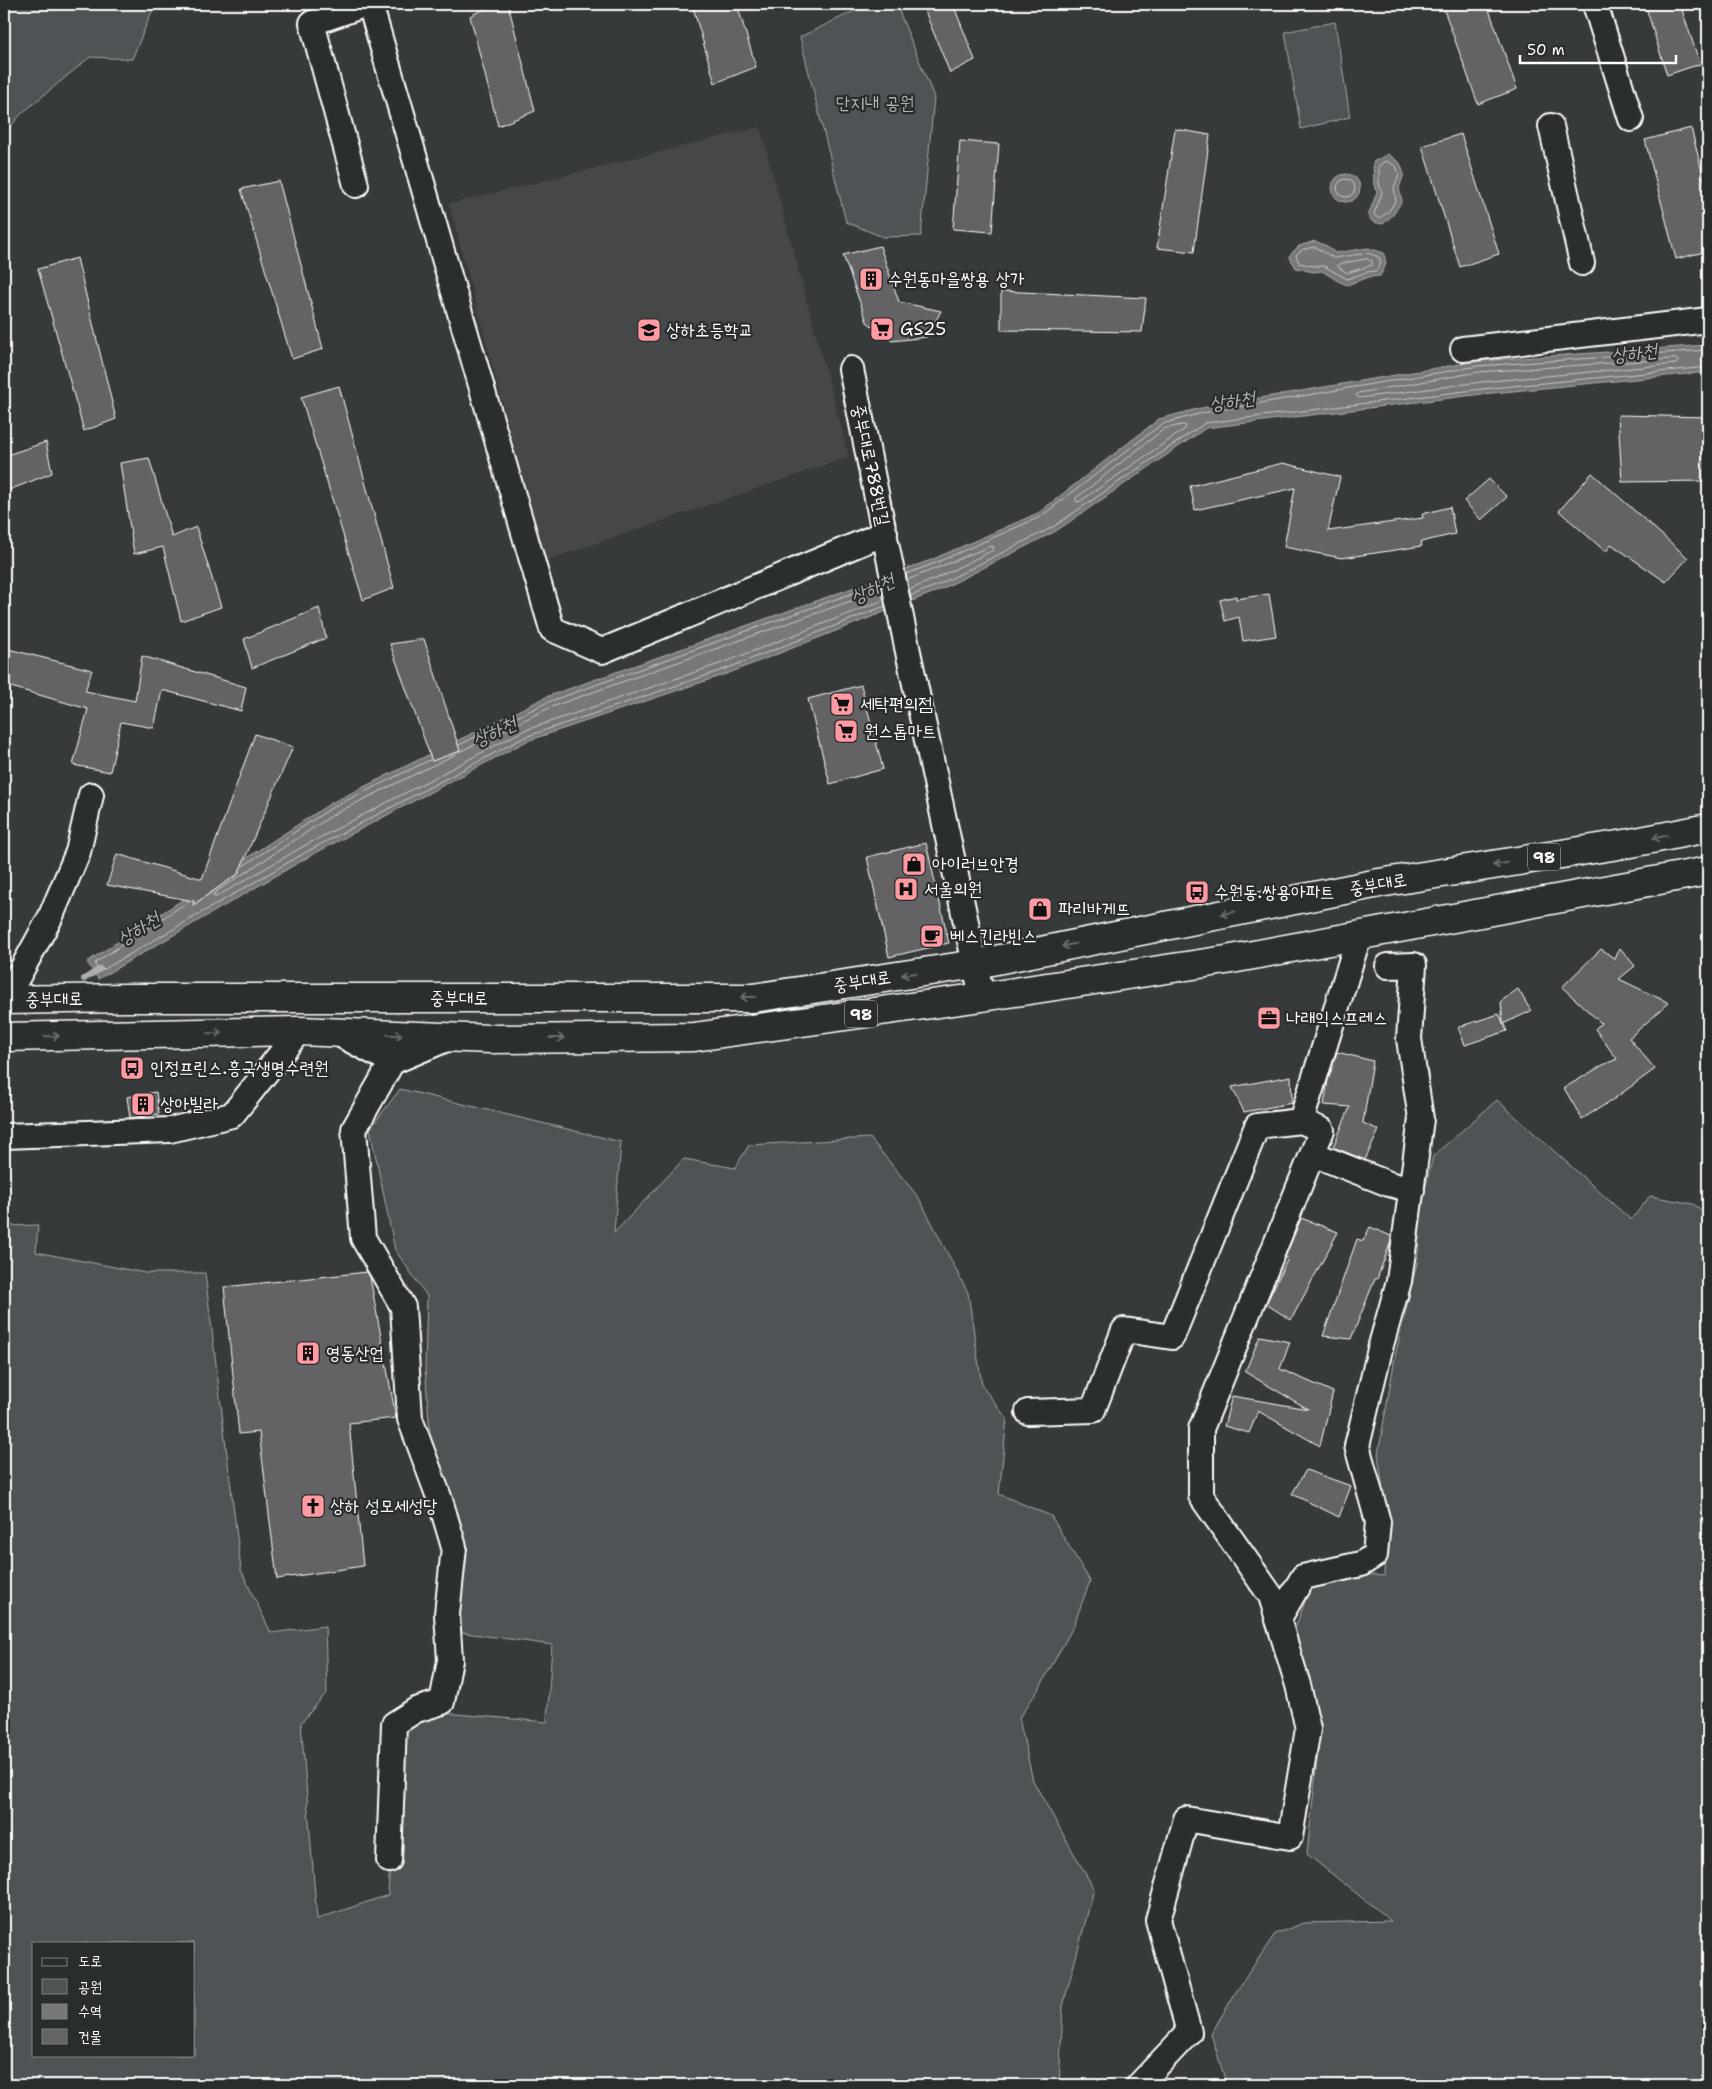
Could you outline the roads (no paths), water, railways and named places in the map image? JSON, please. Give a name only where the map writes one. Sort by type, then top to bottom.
[{"type":"main road","name":"중부대로","points":[[4,1000],[126,998],[753,998],[976,964],[1379,883],[1631,843],[1708,828]]},
{"type":"main road","name":"중부대로","points":[[4,1037],[298,1031],[490,1039],[694,1037],[982,997],[1226,960],[1708,871]]},
{"type":"street","points":[[356,185],[312,24],[368,4],[552,629],[602,651],[885,533]]},
{"type":"street","points":[[1595,4],[1630,119]]},
{"type":"street","points":[[1551,126],[1582,263]]},
{"type":"street","points":[[1463,349],[1708,320]]},
{"type":"street","name":"중부대로788번길","points":[[851,369],[905,637],[976,964]]},
{"type":"street","points":[[4,1000],[50,918],[78,852],[86,809],[91,796]]},
{"type":"street","points":[[1301,1121],[1359,936]]},
{"type":"street","points":[[976,964],[982,997]]},
{"type":"street","points":[[1278,1620],[1303,1577],[1361,1564],[1375,1555],[1378,1522],[1357,1446],[1381,1345],[1399,1281],[1421,1119],[1409,1039],[1414,964],[1388,966]]},
{"type":"street","points":[[4,1136],[170,1130],[232,1116],[298,1031]]},
{"type":"street","points":[[337,1033],[392,1062]]},
{"type":"street","points":[[389,1860],[394,1724],[416,1710],[442,1702],[450,1660],[447,1614],[454,1547],[440,1500],[410,1419],[403,1307],[364,1238],[354,1129],[392,1062],[450,1037]]},
{"type":"street","points":[[1028,1412],[1093,1410],[1124,1330],[1172,1337],[1257,1126],[1301,1121],[1322,1130],[1201,1429],[1201,1496],[1271,1596],[1298,1685],[1308,1728],[1290,1837],[1186,1819],[1158,1920],[1189,2032],[1139,2085]]},
{"type":"street","points":[[1313,1154],[1389,1184],[1412,1190]]},
{"type":"water","points":[[1388,154],[1400,163],[1404,174],[1399,188],[1402,201],[1393,215],[1383,224],[1373,222],[1368,216],[1377,192],[1374,185],[1373,162]]},
{"type":"water","points":[[1346,174],[1356,178],[1360,188],[1356,198],[1346,202],[1336,198],[1332,188],[1336,178]]},
{"type":"water","points":[[1315,241],[1327,246],[1335,253],[1368,248],[1384,253],[1386,264],[1380,276],[1368,277],[1347,285],[1322,271],[1313,272],[1296,268],[1289,256],[1299,246]]},
{"type":"water","points":[[1708,345],[1708,372],[1482,394],[1206,428],[1056,531],[940,590],[729,673],[527,741],[310,856],[98,979],[87,962],[331,803],[546,697],[931,560],[1038,513],[1159,419],[1201,408],[1478,361]]},
{"type":"waterway","name":"상하천","points":[[84,979],[100,969]]},
{"type":"place","name":"수원동마을쌍용 상가","points":[[871,279]]},
{"type":"place","name":"GS25","points":[[882,329]]},
{"type":"place","name":"상하초등학교","points":[[649,330]]},
{"type":"place","name":"세탁편의점","points":[[842,704]]},
{"type":"place","name":"원스톱마트","points":[[846,731]]},
{"type":"place","name":"아이러브안경","points":[[914,864]]},
{"type":"place","name":"서울의원","points":[[906,889]]},
{"type":"place","name":"수원동.쌍용아파트","points":[[1197,892]]},
{"type":"place","name":"파리바게뜨","points":[[1040,909]]},
{"type":"place","name":"베스킨라빈스","points":[[932,936]]},
{"type":"place","name":"나래익스프레스","points":[[1269,1018]]},
{"type":"place","name":"인정프린스.흥국생명수련원","points":[[132,1068]]},
{"type":"place","name":"상아빌라","points":[[143,1104]]},
{"type":"place","name":"영동산업","points":[[308,1353]]},
{"type":"place","name":"상하 성모세성당","points":[[313,1506]]},
{"type":"park label","name":"단지내 공원","points":[[875,103]]}]
